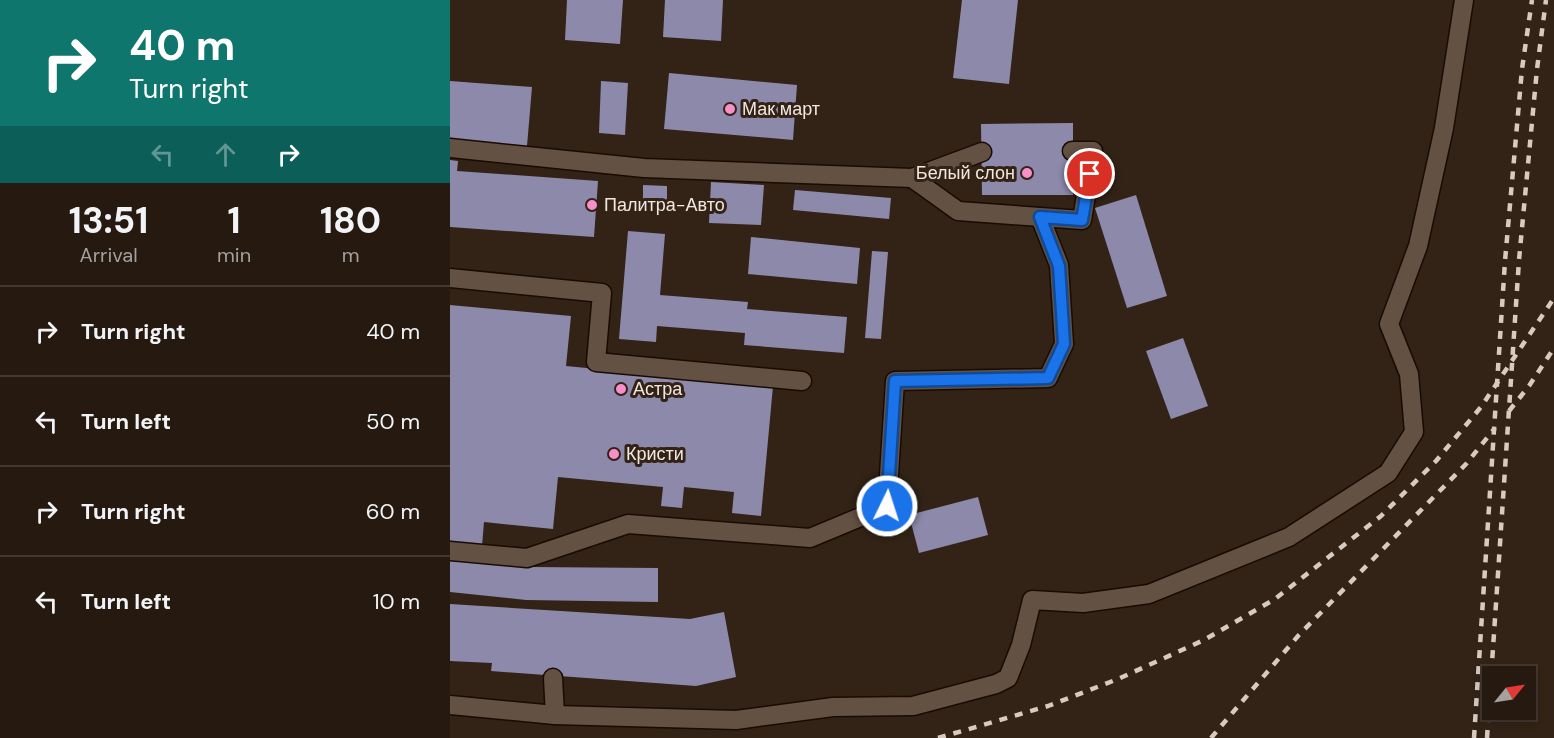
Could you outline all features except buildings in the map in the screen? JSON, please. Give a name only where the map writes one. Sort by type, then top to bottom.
[{"type":"lane","points":[[450,705],[555,715],[736,720],[833,707],[913,706],[996,684],[1008,678],[1021,645],[1032,600],[1083,603],[1149,594],[1289,537],[1388,472],[1414,432],[1409,374],[1389,324],[1418,246],[1444,128],[1464,0]]},
{"type":"lane","points":[[450,148],[644,168],[912,178],[982,152]]},
{"type":"lane","points":[[912,178],[958,211],[1082,220],[1094,151],[1072,151]]},
{"type":"lane","points":[[450,550],[527,558],[628,524],[810,538],[887,506],[895,381],[1048,378],[1064,344],[1059,266],[1040,217]]},
{"type":"lane","points":[[450,278],[602,292],[596,362],[802,381]]},
{"type":"lane","points":[[553,678],[555,715]]},
{"type":"railway","points":[[1474,738],[1505,261],[1522,69],[1532,0]]},
{"type":"railway","points":[[1487,738],[1519,260],[1537,69],[1546,0]]},
{"type":"railway","points":[[938,738],[1048,706],[1118,679],[1204,640],[1275,599],[1381,516],[1436,461],[1481,407],[1554,298]]},
{"type":"railway","points":[[1509,411],[1554,348]]},
{"type":"railway","points":[[1211,738],[1298,636],[1466,464],[1495,428]]},
{"type":"place","name":"Мак март","points":[[730,109]]},
{"type":"place","name":"Белый слон","points":[[1027,173]]},
{"type":"place","name":"Палитра-Авто","points":[[592,205]]},
{"type":"place","name":"Астра","points":[[621,389]]},
{"type":"place","name":"Кристи","points":[[614,454]]},
{"type":"route","points":[[887,506],[895,381],[1048,378],[1064,344],[1059,266],[1040,217],[1082,220],[1090,174]]}]
